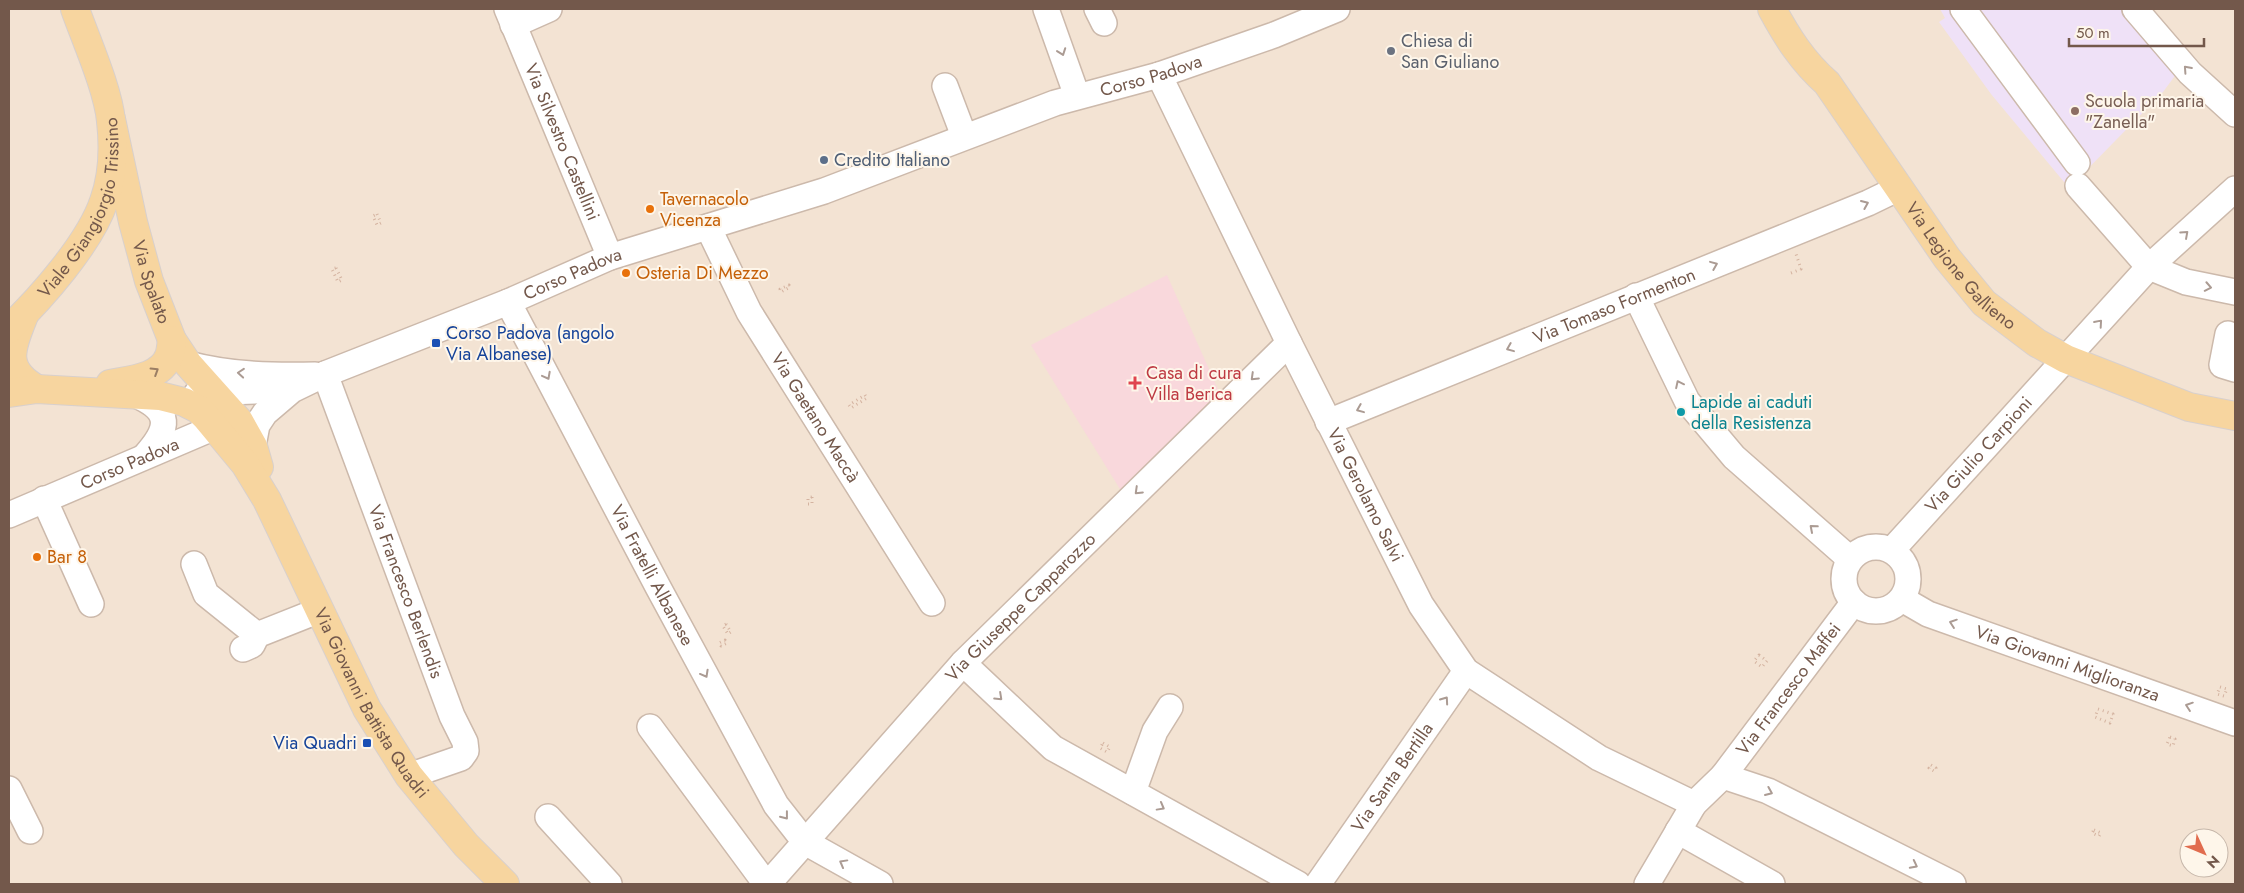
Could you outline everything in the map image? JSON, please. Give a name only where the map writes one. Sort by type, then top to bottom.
[{"type":"main road","name":"Viale Giangiorgio Trissino","points":[[37,390],[19,377],[11,360],[17,321],[65,265],[96,221],[109,184],[113,148],[111,119],[102,85],[75,9]]},
{"type":"main road","name":"Via Legione Gallieno","points":[[1772,9],[1785,34],[1810,68],[1827,83],[1947,258],[1984,302],[2037,342],[2066,359],[2189,406],[2235,416]]},
{"type":"main road","name":"Via Spalato","points":[[111,119],[133,222],[149,281],[172,340],[188,364],[214,392],[227,424]]},
{"type":"main road","points":[[96,221],[106,213],[114,212],[123,213],[133,222]]},
{"type":"main road","points":[[74,392],[147,376],[163,366],[169,356],[172,340]]},
{"type":"main road","points":[[9,393],[37,390],[148,395],[184,402],[227,424]]},
{"type":"main road","name":"Via Giovanni Battista Quadri","points":[[227,424],[245,449],[267,500],[367,709],[409,776],[466,844],[505,884]]},
{"type":"street","points":[[510,17],[549,9]]},
{"type":"street","points":[[1046,9],[1077,96]]},
{"type":"street","name":"Corso Padova","points":[[245,449],[265,413],[292,390],[325,374],[508,302],[610,257],[824,191],[964,136],[1077,96],[1159,75],[1274,35],[1337,9]]},
{"type":"street","points":[[1963,9],[2122,239],[2149,267],[2186,282],[2235,292]]},
{"type":"street","points":[[2135,9],[2190,73],[2235,114]]},
{"type":"street","name":"Via Silvestro Castellini","points":[[510,17],[610,257]]},
{"type":"street","name":"Via Gerolamo Salvi","points":[[1159,75],[1289,343],[1420,605],[1466,671],[1600,758],[1694,804]]},
{"type":"street","points":[[945,86],[964,136]]},
{"type":"street","name":"Via Tomaso Formenton","points":[[1328,422],[1868,203],[1899,188]]},
{"type":"street","name":"Via Giulio Carpioni","points":[[1892,550],[2149,267],[2235,189]]},
{"type":"street","name":"Via Gaetano Maccà","points":[[708,227],[749,312],[932,603]]},
{"type":"street","points":[[1636,296],[1687,401],[1734,457],[1850,559]]},
{"type":"street","name":"Via Fratelli Albanese","points":[[508,302],[658,587],[776,805],[805,842]]},
{"type":"street","name":"Via Giuseppe Capparozzo","points":[[767,884],[963,664],[1289,343]]},
{"type":"street","name":"Corso Padova","points":[[188,364],[226,372],[253,374],[325,374]]},
{"type":"street","name":"Via Francesco Berlendis","points":[[325,374],[452,716],[465,742],[466,751],[461,758],[409,776]]},
{"type":"street","name":"Corso Padova","points":[[214,392],[292,390]]},
{"type":"street","points":[[148,395],[214,392]]},
{"type":"street","points":[[145,456],[161,435],[163,414],[148,395]]},
{"type":"street","name":"Corso Padova","points":[[9,515],[145,456],[227,424]]},
{"type":"street","points":[[44,499],[91,604]]},
{"type":"street","points":[[1884,547],[1892,550],[1900,557],[1909,576],[1908,588],[1902,599],[1893,607],[1883,611],[1872,611],[1862,608],[1854,602],[1845,586],[1844,576],[1850,559],[1865,548],[1884,547]]},
{"type":"street","points":[[194,564],[206,594],[250,642],[320,610]]},
{"type":"street","name":"Via Giovanni Miglioranza","points":[[1902,599],[1928,614],[2235,723]]},
{"type":"street","name":"Via Francesco Maffei","points":[[1648,884],[1694,804],[1723,776],[1854,602]]},
{"type":"street","points":[[963,664],[1053,748],[1298,884]]},
{"type":"street","name":"Via Santa Bertilla","points":[[1318,884],[1466,671]]},
{"type":"street","points":[[1133,792],[1155,731],[1170,707]]},
{"type":"street","points":[[650,727],[767,884]]},
{"type":"street","points":[[1723,776],[1768,791],[1953,884]]},
{"type":"street","points":[[9,789],[30,831]]},
{"type":"street","points":[[548,817],[609,884]]},
{"type":"street","points":[[1678,831],[1772,884]]},
{"type":"street","points":[[805,842],[880,884]]},
{"type":"path","points":[[1791,274],[1801,269],[1800,266]]},
{"type":"path","points":[[865,395],[867,398],[851,408],[849,405],[865,395]]},
{"type":"path","points":[[2098,708],[2113,714],[2110,723],[2095,717],[2098,708]]},
{"type":"shaded area","points":[[9,9],[2235,9],[2235,884],[9,884]]},
{"type":"shaded area","name":"Scuola primaria \"Zanella\"","points":[[1940,9],[2122,9],[2177,73],[2163,92],[2069,188],[1991,94],[1939,22],[1945,18]]},
{"type":"shaded area","name":"Casa di cura Villa Berica","points":[[1167,275],[1221,396],[1123,494],[1031,345]]},
{"type":"place","name":"Chiesa di San Giuliano","points":[[1391,51]]},
{"type":"place","name":"Scuola primaria \"Zanella\"","points":[[2075,111]]},
{"type":"place","name":"Credito Italiano","points":[[824,160]]},
{"type":"place","name":"Tavernacolo Vicenza","points":[[650,209]]},
{"type":"place","name":"Osteria Di Mezzo","points":[[626,273]]},
{"type":"place","name":"Corso Padova (angolo Via Albanese)","points":[[436,343]]},
{"type":"place","name":"Casa di cura Villa Berica","points":[[1135,383]]},
{"type":"place","name":"Lapide ai caduti della Resistenza","points":[[1681,412]]},
{"type":"place","name":"Bar 8","points":[[37,557]]},
{"type":"place","name":"Via Quadri","points":[[367,743]]}]
